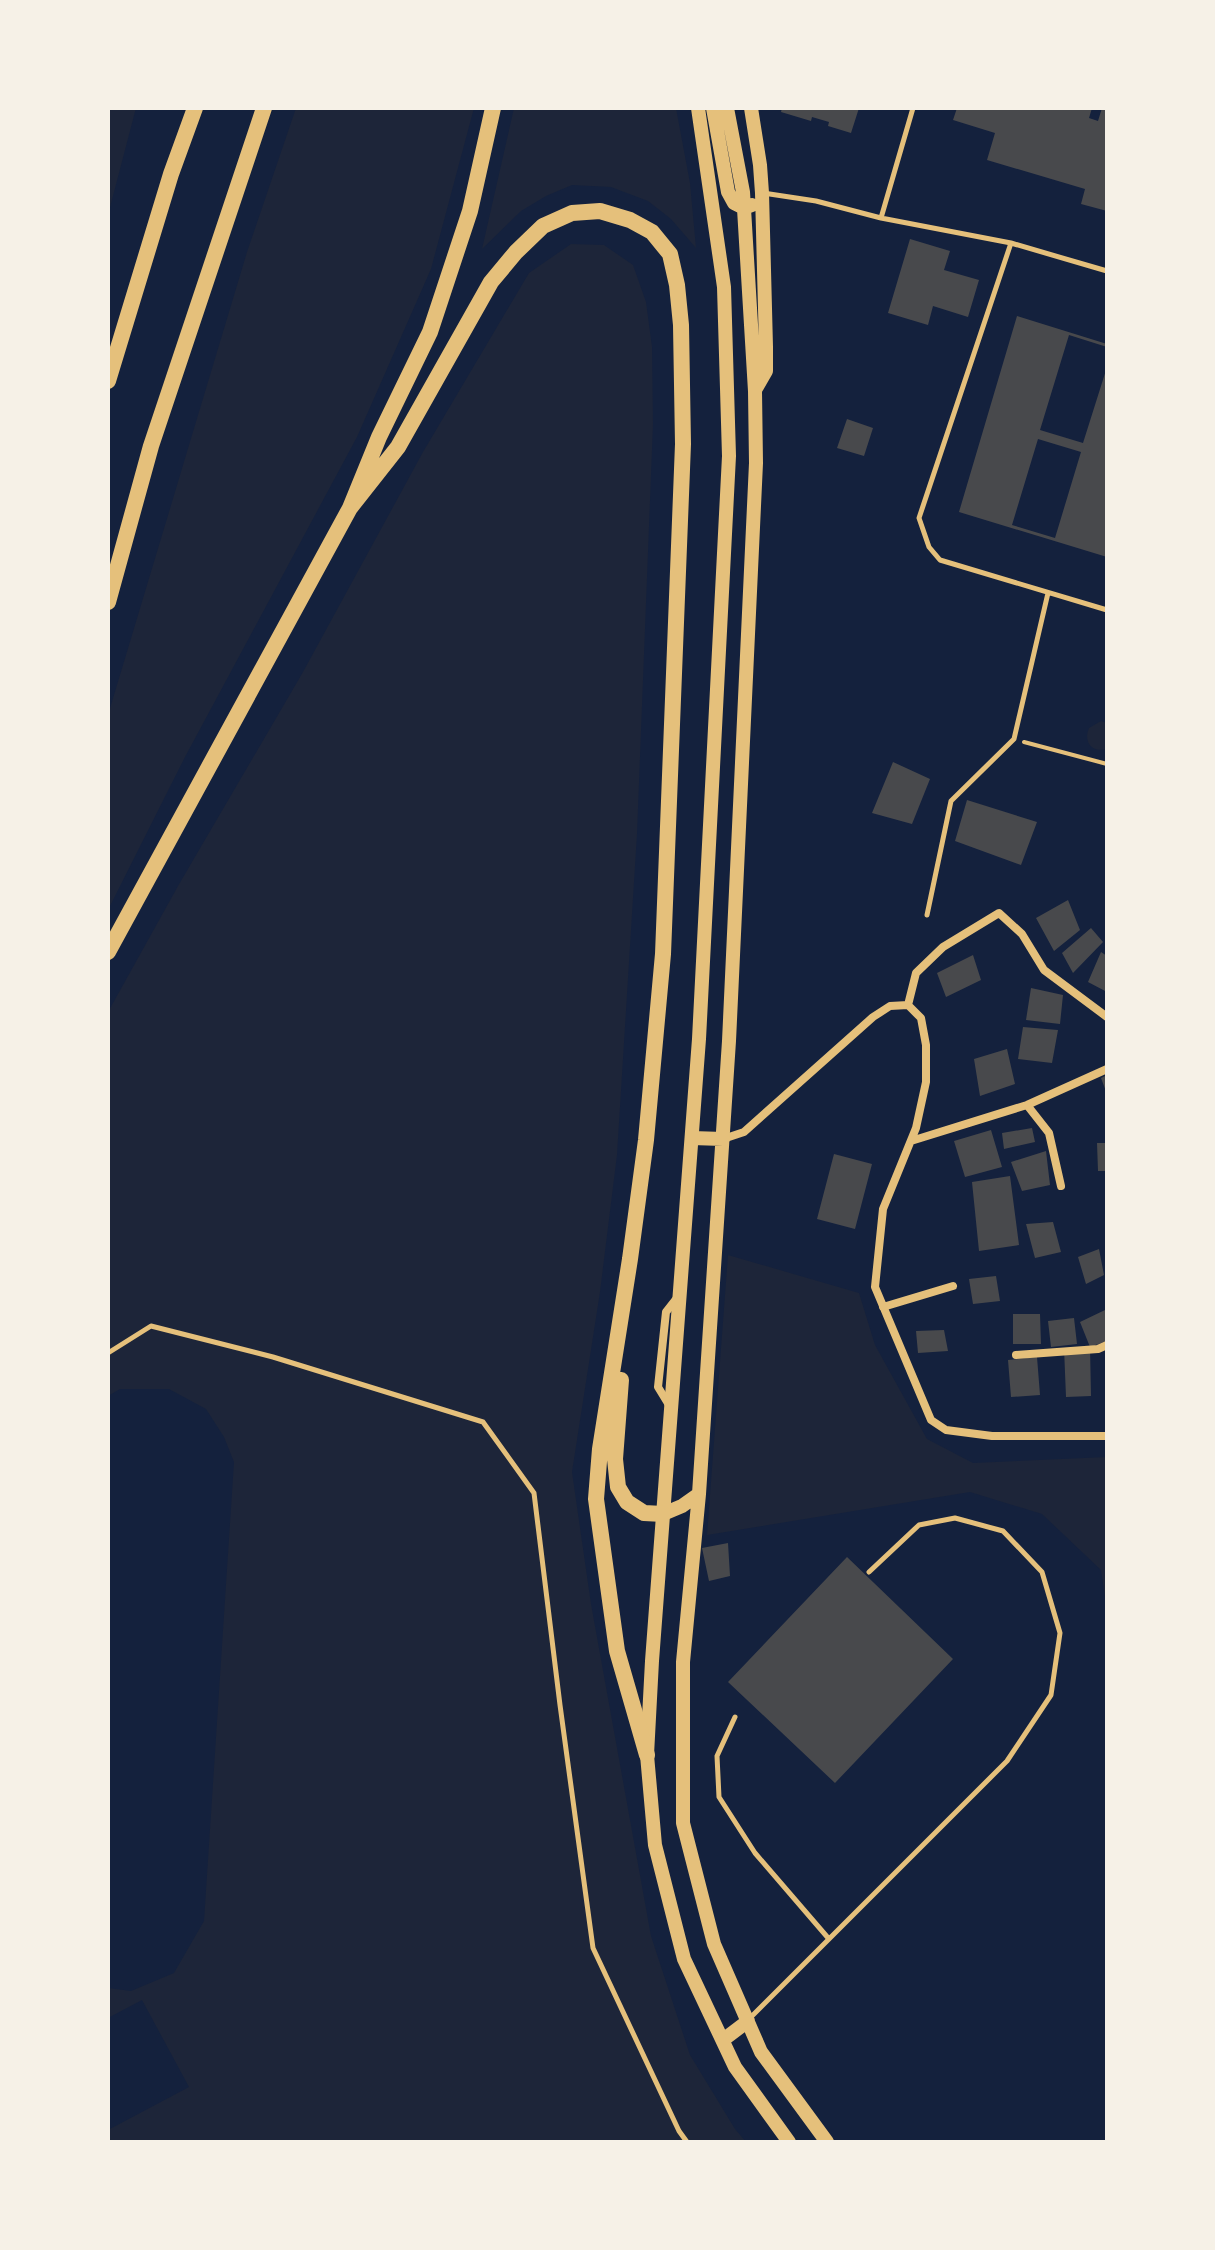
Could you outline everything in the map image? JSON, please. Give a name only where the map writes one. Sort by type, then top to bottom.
[{"type":"highway","points":[[171,174],[183,108]]},
{"type":"highway","points":[[108,381],[171,174],[195,108]]},
{"type":"highway","points":[[108,602],[151,446],[264,108]]},
{"type":"highway","points":[[108,952],[350,508],[379,437],[430,332],[470,211],[493,108]]},
{"type":"highway","points":[[350,508],[398,447],[491,282],[543,226],[572,213],[600,211],[630,220],[652,232],[670,254],[677,285],[681,325],[683,444],[663,954],[646,1140],[600,1449],[596,1499],[617,1651],[647,1755]]},
{"type":"highway","points":[[630,1259],[615,1459],[618,1487],[627,1502],[644,1513],[663,1514]]},
{"type":"main road","points":[[698,108],[724,287],[729,456],[699,1039],[647,1755],[655,1845],[684,1959],[735,2067],[789,2142]]},
{"type":"main road","points":[[713,108],[728,192],[734,203],[744,208]]},
{"type":"main road","points":[[727,108],[743,192],[755,391],[756,463],[729,1041],[699,1494],[683,1662],[683,1823],[714,1944],[761,2052],[827,2142]]},
{"type":"main road","points":[[751,108],[762,193],[766,371],[755,391]]},
{"type":"main road","points":[[744,208],[755,203],[762,193]]},
{"type":"main road","points":[[692,1138],[723,1139]]},
{"type":"main road","points":[[663,1514],[699,1494]]},
{"type":"main road","points":[[723,2040],[748,2021]]},
{"type":"street","points":[[908,1005],[916,973],[943,947],[999,913],[1022,934],[1044,970],[1107,1017]]},
{"type":"street","points":[[723,1139],[744,1132],[873,1017],[890,1006],[908,1005],[921,1018],[926,1045],[926,1082],[916,1128],[883,1209],[875,1287],[931,1420],[946,1430],[992,1436],[1107,1436]]},
{"type":"street","points":[[911,1141],[1027,1105],[1107,1069]]},
{"type":"street","points":[[1027,1105],[1049,1133],[1061,1186]]},
{"type":"street","points":[[883,1307],[953,1286]]},
{"type":"street","points":[[1016,1355],[1098,1349],[1107,1345]]},
{"type":"lane","points":[[881,218],[913,108]]},
{"type":"lane","points":[[762,193],[816,201],[881,218],[1011,243],[1107,271]]},
{"type":"lane","points":[[1011,243],[919,518],[929,547],[940,560],[1107,610]]},
{"type":"lane","points":[[927,915],[951,801],[1014,739],[1048,593]]},
{"type":"lane","points":[[108,1353],[151,1326],[273,1357],[483,1422],[534,1493],[593,1948],[679,2131],[687,2142]]},
{"type":"lane","points":[[748,2021],[1007,1761],[1051,1695],[1060,1633],[1042,1572],[1003,1531],[955,1518],[919,1525],[869,1572]]},
{"type":"lane","points":[[735,1717],[717,1756],[719,1797],[755,1853],[829,1939]]},
{"type":"path","points":[[1014,739],[1107,764]]},
{"type":"shaded area","points":[[108,108],[136,108],[108,215]]},
{"type":"shaded area","points":[[296,108],[474,108],[431,269],[357,437],[185,757],[108,910],[108,715],[247,252]]},
{"type":"shaded area","points":[[514,108],[676,108],[690,183],[696,248],[671,219],[648,201],[611,187],[572,185],[521,211],[482,249]]},
{"type":"shaded area","points":[[571,244],[604,245],[633,265],[646,302],[652,347],[653,424],[637,834],[617,1155],[600,1292],[572,1472],[591,1604],[651,1936],[690,2055],[746,2142],[108,2142],[108,2130],[189,2087],[142,2000],[108,2018],[108,1988],[131,1991],[174,1973],[204,1921],[234,1462],[224,1437],[206,1409],[169,1389],[120,1389],[108,1396],[108,1012],[303,672],[423,452],[529,273]]},
{"type":"shaded area","points":[[1101,721],[1107,723],[1107,749],[1102,750],[1093,748],[1087,738],[1089,728]]},
{"type":"shaded area","points":[[728,1255],[859,1293],[875,1345],[927,1439],[973,1463],[1107,1457],[1107,1611],[1101,1570],[1042,1514],[970,1492],[707,1535]]},
{"type":"building","points":[[782,108],[859,108],[851,133],[828,126],[829,122],[812,117],[811,121],[781,112]]},
{"type":"building","points":[[957,108],[1092,108],[1089,118],[1098,121],[1102,108],[1107,108],[1107,211],[1081,204],[1085,189],[987,160],[995,133],[953,120]]},
{"type":"building","points":[[910,239],[950,251],[944,270],[979,280],[968,317],[933,306],[928,325],[888,313]]},
{"type":"building","points":[[1017,316],[1107,344],[1107,347],[1069,335],[1040,430],[1083,443],[1107,367],[1107,557],[959,512]],"holes":[[[1038,439],[1081,452],[1055,538],[1012,525]]]},
{"type":"building","points":[[847,419],[873,428],[864,456],[837,448]]},
{"type":"building","points":[[893,762],[930,779],[912,824],[872,813]]},
{"type":"building","points":[[967,800],[1037,822],[1021,865],[955,841]]},
{"type":"building","points":[[1068,900],[1080,930],[1054,951],[1036,918]]},
{"type":"building","points":[[1091,928],[1103,942],[1073,973],[1062,953]]},
{"type":"building","points":[[1101,952],[1107,956],[1107,992],[1088,982]]},
{"type":"building","points":[[973,955],[981,980],[946,997],[937,973]]},
{"type":"building","points":[[1031,988],[1063,995],[1060,1024],[1026,1020]]},
{"type":"building","points":[[1023,1027],[1058,1030],[1052,1063],[1018,1059]]},
{"type":"building","points":[[1007,1049],[1015,1084],[980,1096],[974,1059]]},
{"type":"building","points":[[1107,1075],[1107,1094],[1101,1078]]},
{"type":"building","points":[[1032,1128],[1035,1142],[1004,1149],[1002,1133]]},
{"type":"building","points":[[991,1130],[1002,1167],[965,1177],[954,1141]]},
{"type":"building","points":[[1097,1143],[1107,1143],[1107,1171],[1098,1171]]},
{"type":"building","points":[[1046,1151],[1050,1185],[1022,1191],[1011,1162]]},
{"type":"building","points":[[834,1154],[872,1164],[855,1229],[817,1219]]},
{"type":"building","points":[[1010,1176],[1019,1245],[979,1251],[972,1182]]},
{"type":"building","points":[[1053,1222],[1061,1252],[1035,1258],[1026,1224]]},
{"type":"building","points":[[1099,1249],[1104,1275],[1086,1284],[1078,1257]]},
{"type":"building","points":[[996,1276],[1000,1301],[973,1304],[969,1279]]},
{"type":"building","points":[[1105,1310],[1107,1341],[1090,1347],[1080,1322]]},
{"type":"building","points":[[1013,1314],[1040,1314],[1041,1344],[1013,1344]]},
{"type":"building","points":[[1074,1318],[1077,1344],[1051,1347],[1048,1321]]},
{"type":"building","points":[[944,1330],[948,1351],[918,1353],[916,1331]]},
{"type":"building","points":[[1090,1347],[1091,1396],[1066,1397],[1064,1348]]},
{"type":"building","points":[[1037,1357],[1040,1395],[1011,1397],[1008,1360]]},
{"type":"building","points":[[728,1543],[730,1576],[709,1581],[702,1548]]},
{"type":"building","points":[[847,1557],[953,1659],[835,1783],[728,1682]]}]
